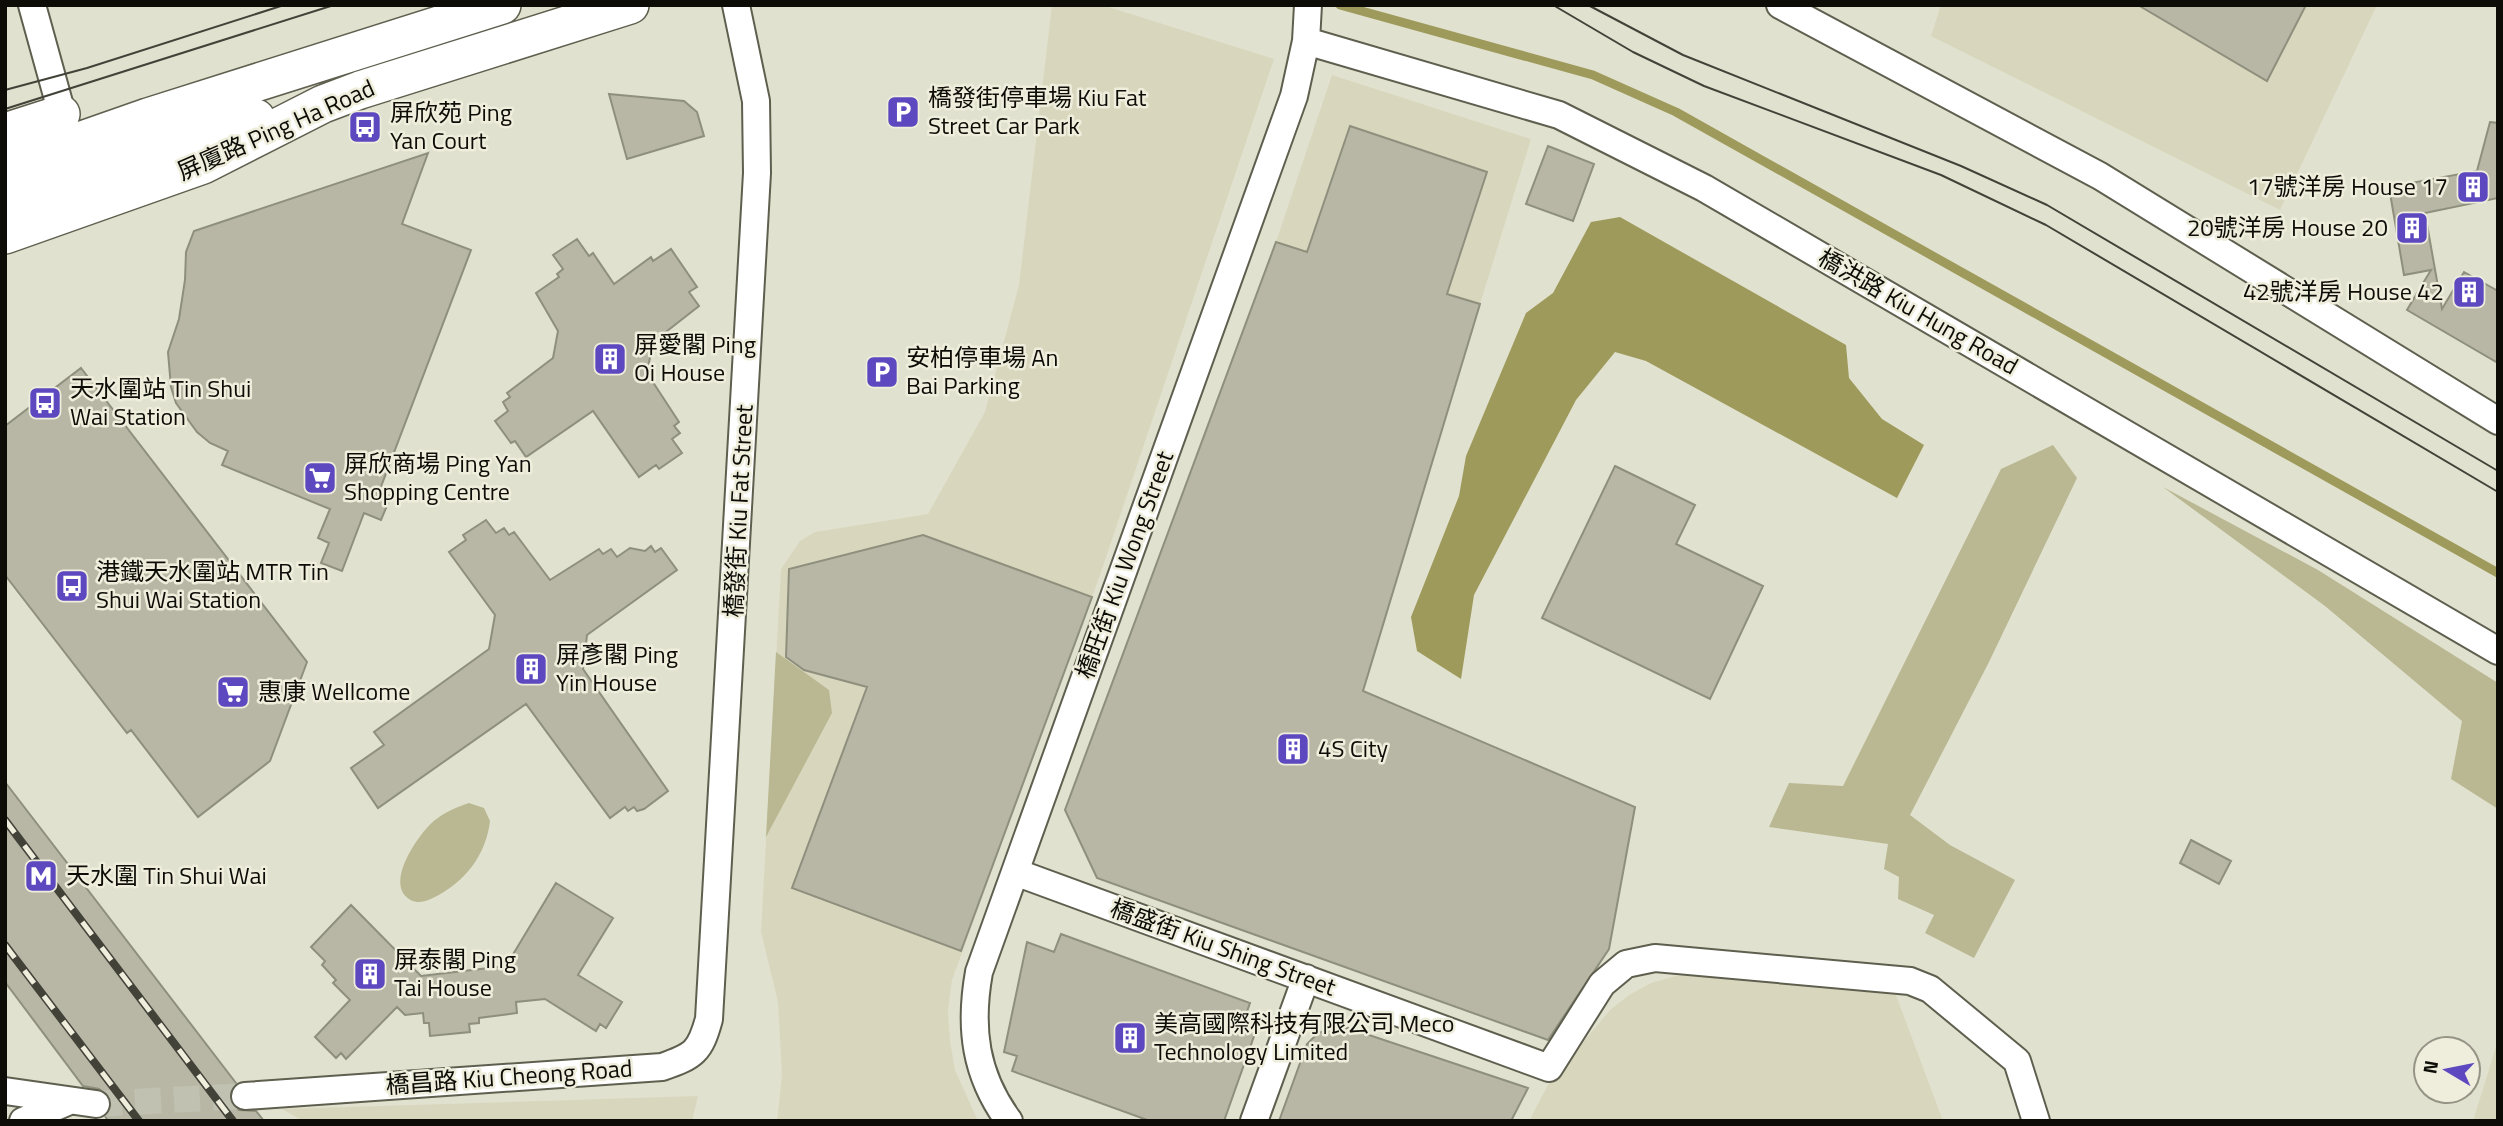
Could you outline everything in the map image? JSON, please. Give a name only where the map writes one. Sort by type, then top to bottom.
[{"type":"street","points":[[32,5],[87,163]]},
{"type":"street","name":"屏廈路 Ping Ha Road","points":[[5,235],[87,163],[502,5]]},
{"type":"street","name":"屏廈路 Ping Ha Road","points":[[5,167],[87,163],[203,165],[323,104],[630,5]]},
{"type":"street","name":"橋發街 Kiu Fat Street","points":[[709,1019],[754,247],[756,101],[736,5]]},
{"type":"street","points":[[1780,5],[2100,176],[2498,421]]},
{"type":"street","name":"橋洪路 Kiu Hung Road","points":[[1307,24],[1559,116],[1704,188],[2498,652]]},
{"type":"street","name":"橋旺街 Kiu Wong Street","points":[[1009,1121],[995,1101],[981,1071],[974,1038],[973,1005],[979,972],[1294,96],[1307,24]]},
{"type":"street","points":[[5,132],[87,163]]},
{"type":"street","points":[[5,200],[87,163]]},
{"type":"street","name":"橋盛街 Kiu Shing Street","points":[[1015,872],[1549,1068],[1602,984],[1626,964],[1655,958],[1910,981],[1930,989],[2017,1061],[2036,1121]]},
{"type":"street","points":[[1254,1121],[1306,978]]},
{"type":"street","name":"橋昌路 Kiu Cheong Road","points":[[245,1096],[662,1067],[691,1058],[704,1040],[709,1019]]},
{"type":"street","points":[[5,1091],[96,1104]]},
{"type":"street","points":[[23,1121],[68,1102]]},
{"type":"shaded area","points":[[1052,5],[1102,5],[1274,59],[1099,578],[952,980],[948,1010],[955,1070],[978,1121],[777,1121],[782,1075],[778,1002],[761,932],[781,569],[800,541],[815,532],[928,514],[985,412],[1019,285]]},
{"type":"shaded area","points":[[1941,5],[2377,5],[2280,210],[1931,36]]},
{"type":"shaded area","points":[[1332,75],[1531,139],[1480,304],[1276,242]]},
{"type":"shaded area","points":[[1620,217],[1846,345],[1849,378],[1882,419],[1924,445],[1897,498],[1646,361],[1615,352],[1576,400],[1474,595],[1461,679],[1417,651],[1411,617],[1459,496],[1466,456],[1526,313],[1553,293],[1591,222]]},
{"type":"shaded area","points":[[2053,445],[2077,478],[1989,662],[1910,815],[1950,845],[2015,880],[1974,958],[1925,933],[1934,915],[1898,899],[1899,877],[1884,869],[1888,844],[1769,827],[1789,783],[1843,786],[2001,469]]},
{"type":"shaded area","points":[[2163,487],[2318,570],[2498,683],[2498,809],[2451,779],[2462,721],[2325,606]]},
{"type":"shaded area","points":[[776,652],[829,690],[832,713],[766,837]]},
{"type":"shaded area","points":[[469,803],[484,808],[490,821],[479,856],[465,875],[446,891],[422,902],[409,899],[402,892],[400,882],[402,870],[413,846],[435,820]]},
{"type":"shaded area","points":[[1701,975],[1896,995],[1943,1121],[1529,1121],[1549,1083],[1610,1010],[1651,983],[1676,976]]},
{"type":"shaded area","points":[[2498,1040],[2498,1121],[2473,1121],[2478,1105],[2482,1105],[2482,1092]]},
{"type":"shaded area","points":[[698,1096],[692,1121],[303,1121],[282,1109]]},
{"type":"building","points":[[2138,5],[2306,5],[2267,81]]},
{"type":"building","points":[[609,94],[684,101],[697,112],[704,136],[627,159]]},
{"type":"building","points":[[2490,122],[2498,123],[2498,198],[2425,213],[2442,309],[2464,272],[2498,291],[2498,363],[2407,310],[2431,270],[2404,275],[2389,187],[2477,171]]},
{"type":"building","name":"4S City","points":[[1350,126],[1487,172],[1447,294],[1480,304],[1363,691],[1635,807],[1609,949],[1548,1040],[1097,878],[1065,810],[1276,242],[1307,252]]},
{"type":"building","points":[[1548,146],[1594,164],[1573,221],[1526,204]]},
{"type":"building","name":"屏欣商場 Ping Yan Shopping Centre","points":[[428,153],[402,224],[471,250],[379,492],[391,496],[381,520],[364,513],[342,571],[321,563],[329,543],[318,538],[330,509],[222,465],[228,451],[210,443],[197,432],[176,403],[171,387],[168,352],[179,319],[186,252],[194,231]]},
{"type":"building","name":"屏愛閣 Ping Oi House","points":[[577,239],[589,256],[593,253],[614,284],[651,257],[653,261],[671,249],[697,287],[689,292],[699,306],[653,342],[647,373],[679,422],[674,426],[680,433],[672,439],[682,453],[659,469],[656,465],[639,477],[593,411],[526,457],[515,441],[511,443],[495,421],[508,411],[503,402],[510,397],[507,393],[553,358],[558,331],[536,293],[559,277],[557,274],[563,269],[553,255]]},
{"type":"building","points":[[81,368],[307,662],[270,761],[198,817],[131,730],[127,733],[5,575],[5,426]]},
{"type":"building","points":[[1615,466],[1695,505],[1676,544],[1763,586],[1710,699],[1542,618]]},
{"type":"building","name":"屏彥閣 Ping Yin House","points":[[486,520],[496,533],[504,528],[509,535],[514,532],[550,580],[599,549],[603,554],[611,549],[617,557],[630,548],[645,551],[651,546],[655,552],[661,548],[677,570],[587,635],[583,669],[668,791],[644,809],[637,811],[634,807],[628,811],[625,807],[610,818],[526,704],[378,808],[351,768],[384,745],[374,732],[489,649],[495,615],[449,552],[466,540],[463,535]]},
{"type":"building","points":[[923,535],[1092,597],[961,951],[792,888],[867,687],[804,670],[786,657],[789,569]]},
{"type":"building","name":"天水圍 Tin Shui Wai","points":[[5,782],[236,1083],[229,1096],[232,1105],[239,1110],[256,1111],[264,1121],[108,1121],[105,1116],[111,1107],[110,1098],[99,1089],[83,1086],[5,982]]},
{"type":"building","points":[[2191,840],[2231,861],[2219,884],[2180,863]]},
{"type":"building","name":"屏泰閣 Ping Tai House","points":[[556,883],[613,918],[578,975],[622,1002],[606,1028],[600,1024],[596,1031],[545,999],[516,1002],[517,1013],[479,1018],[479,1023],[469,1024],[470,1032],[430,1036],[429,1023],[424,1023],[423,1013],[405,1015],[397,1007],[346,1059],[341,1053],[336,1058],[315,1037],[350,1000],[333,983],[336,980],[322,965],[325,961],[311,947],[351,905],[421,976],[506,966]]},
{"type":"building","name":"美高國際科技有限公司 Meco Technology Limited","points":[[1061,934],[1250,1003],[1244,1020],[1258,1025],[1224,1121],[1150,1121],[1012,1071],[1017,1056],[1004,1052],[1027,942],[1054,952]]},
{"type":"building","points":[[1333,1028],[1348,1028],[1528,1088],[1511,1121],[1279,1121],[1307,1044],[1318,1033]]},
{"type":"waterway","points":[[1340,5],[1593,75],[1676,112],[2498,573]]},
{"type":"tunnel","points":[[96,1104],[245,1096]]},
{"type":"tram line","points":[[5,90],[87,68],[284,5]]},
{"type":"tram line","points":[[5,109],[334,5]]},
{"type":"tram line","points":[[1553,5],[1633,52],[1704,86],[1941,175],[2046,225],[2498,492]]},
{"type":"tram line","points":[[1588,5],[1683,55],[1961,166],[2047,205],[2498,471]]},
{"type":"railway","points":[[5,820],[233,1121]]},
{"type":"railway","points":[[5,945],[139,1121]]},
{"type":"place","name":"橋發街停車場 Kiu Fat Street Car Park","points":[[903,112]]},
{"type":"place","name":"屏欣苑 Ping Yan Court","points":[[365,127]]},
{"type":"place","name":"17號洋房 House 17","points":[[2473,187]]},
{"type":"place","name":"20號洋房 House 20","points":[[2412,228]]},
{"type":"place","name":"42號洋房 House 42","points":[[2469,292]]},
{"type":"place","name":"屏愛閣 Ping Oi House","points":[[610,359]]},
{"type":"place","name":"安柏停車場 An Bai Parking","points":[[882,372]]},
{"type":"place","name":"天水圍站 Tin Shui Wai Station","points":[[45,403]]},
{"type":"place","name":"屏欣商場 Ping Yan Shopping Centre","points":[[320,478]]},
{"type":"place","name":"港鐵天水圍站 MTR Tin Shui Wai Station","points":[[72,586]]},
{"type":"place","name":"屏彥閣 Ping Yin House","points":[[531,669]]},
{"type":"place","name":"惠康 Wellcome","points":[[233,692]]},
{"type":"place","name":"4S City","points":[[1293,749]]},
{"type":"place","name":"天水圍 Tin Shui Wai","points":[[41,876]]},
{"type":"place","name":"屏泰閣 Ping Tai House","points":[[370,974]]},
{"type":"place","name":"美高國際科技有限公司 Meco Technology Limited","points":[[1130,1038]]}]
